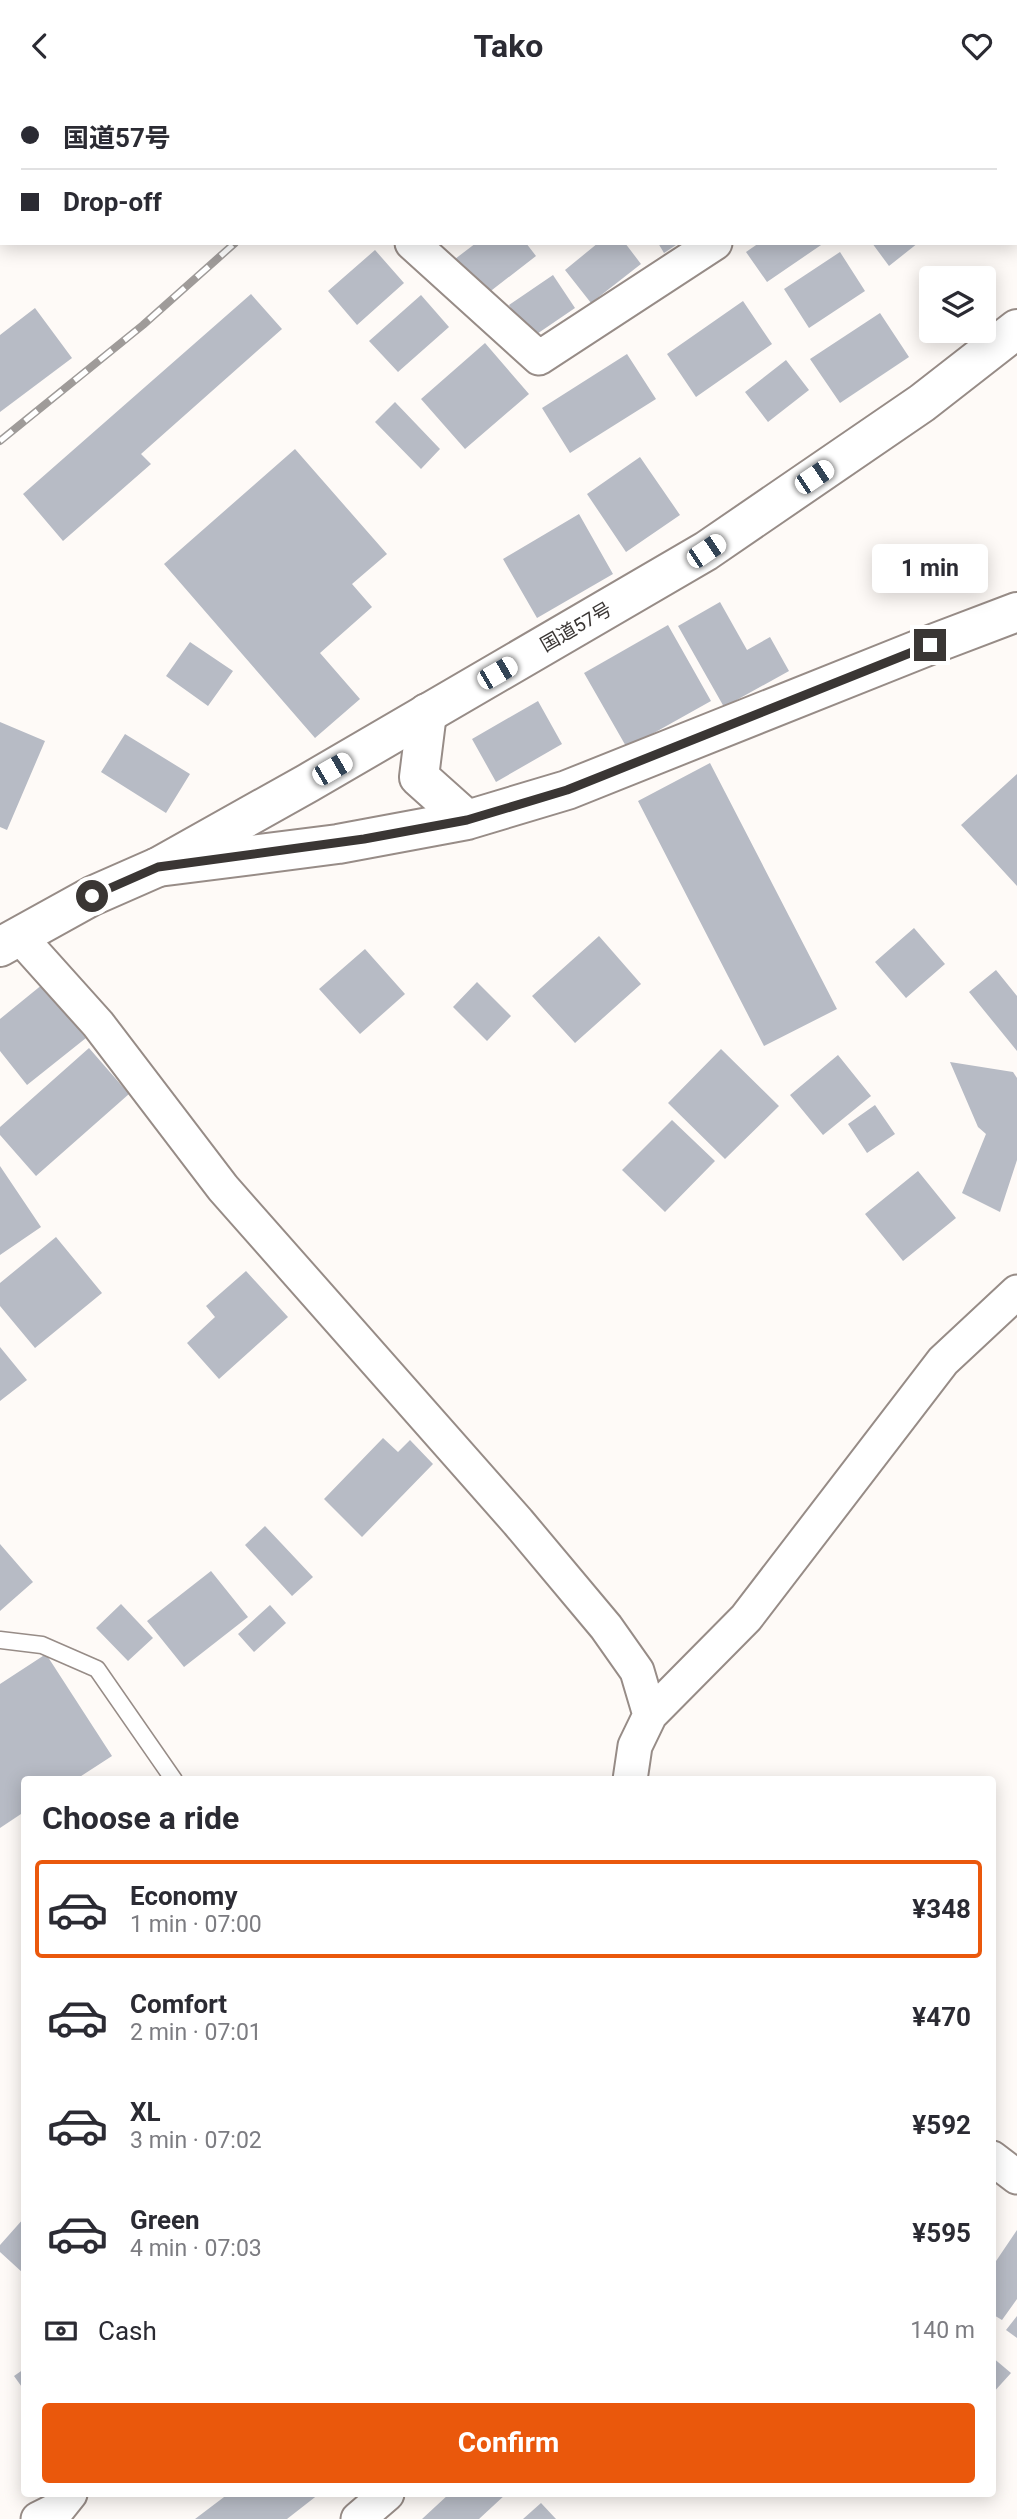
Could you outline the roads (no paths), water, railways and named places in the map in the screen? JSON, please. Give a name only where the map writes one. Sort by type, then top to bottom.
[{"type":"main road","name":"国道57号","points":[[9,941],[92,896],[158,867],[706,551],[922,403],[1017,329]]},
{"type":"main road","points":[[158,867],[338,844],[467,820],[567,790],[1017,612]]},
{"type":"main road","points":[[427,713],[419,777],[467,820]]},
{"type":"street","points":[[414,245],[539,358],[712,245]]},
{"type":"street","points":[[9,941],[98,1024],[223,1188],[519,1522],[606,1627],[637,1671],[650,1715]]},
{"type":"street","points":[[631,1776],[635,1747],[650,1715],[746,1618],[943,1361],[1017,1292]]},
{"type":"street","points":[[996,2161],[1017,2177]]},
{"type":"street","points":[[358,2519],[384,2497]]},
{"type":"lane","points":[[0,1640],[42,1644],[97,1669],[171,1776]]},
{"type":"railway","points":[[0,441],[143,325],[233,245]]}]
